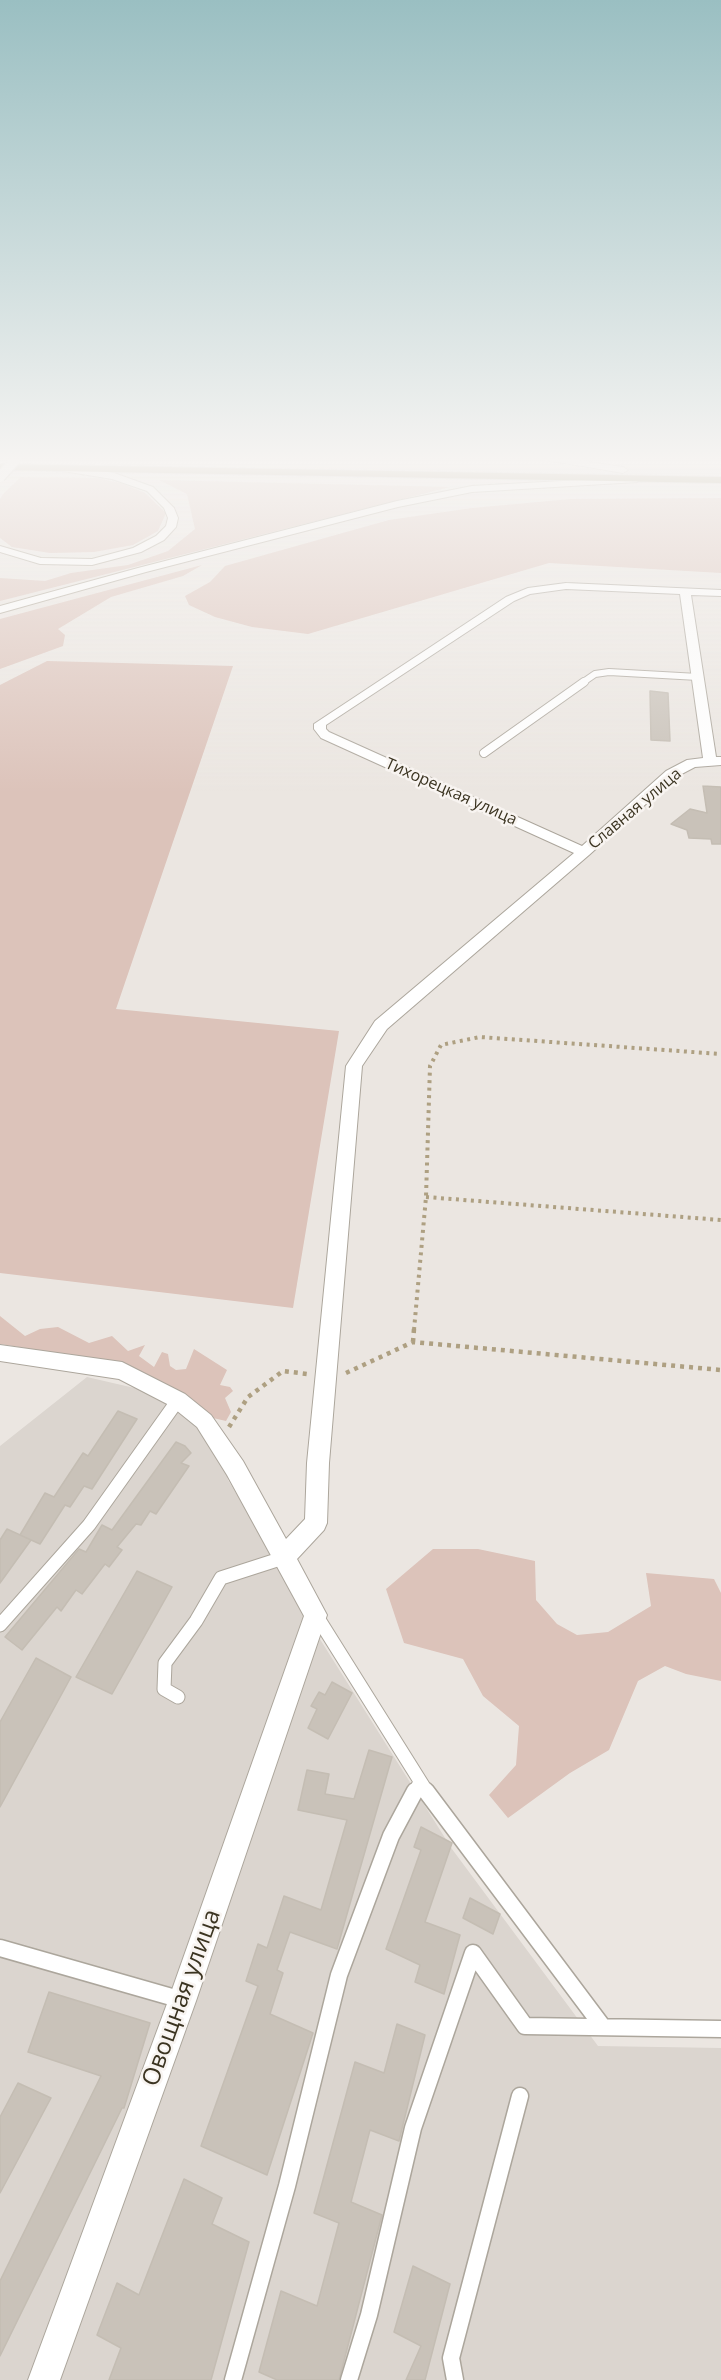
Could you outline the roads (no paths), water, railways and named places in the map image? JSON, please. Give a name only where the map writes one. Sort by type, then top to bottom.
[{"type":"street","points":[[0,610],[141,570]]},
{"type":"street","name":"Тихорецкая улица","points":[[584,852],[325,735],[320,729],[321,722],[518,595],[540,589],[566,586],[685,592]]},
{"type":"street","points":[[716,761],[698,678],[685,592],[721,593]]},
{"type":"street","name":"Славная улица","points":[[283,1558],[316,1523],[318,1463],[354,1066],[381,1025],[584,852],[671,774],[684,766],[716,761]]},
{"type":"street","points":[[0,1353],[122,1371],[178,1400],[204,1421],[235,1468],[316,1615]]},
{"type":"street","name":"Овощная улица","points":[[45,2380],[182,2001],[316,1615]]},
{"type":"lane","points":[[484,753],[595,674],[609,672],[698,678]]},
{"type":"lane","points":[[0,1625],[89,1525],[178,1400]]},
{"type":"lane","points":[[178,1696],[164,1689],[165,1663],[196,1621],[221,1578],[283,1558]]},
{"type":"lane","points":[[316,1615],[420,1782],[603,2027]]},
{"type":"lane","points":[[232,2380],[287,2186],[339,1975],[391,1836],[420,1782]]},
{"type":"lane","points":[[0,1948],[182,2001]]},
{"type":"lane","points":[[349,2380],[369,2314],[413,2128],[473,1953],[525,2026],[701,2027],[721,2030]]},
{"type":"lane","points":[[455,2380],[451,2358],[520,2096]]}]
